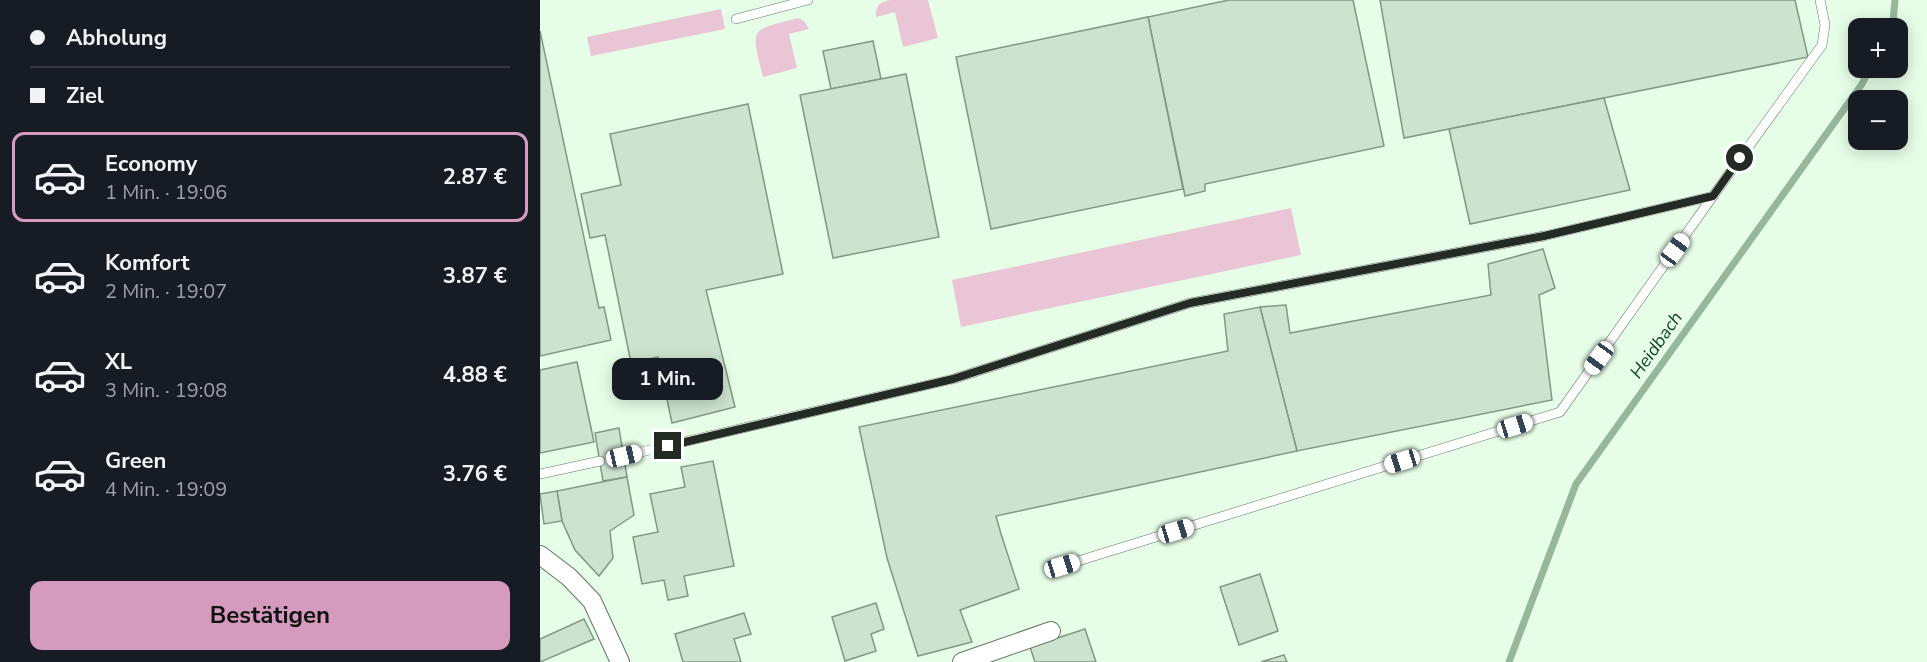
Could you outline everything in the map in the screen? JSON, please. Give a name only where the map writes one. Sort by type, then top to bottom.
[{"type":"street","points":[[540,555],[569,578],[592,601],[620,662]]},
{"type":"street","points":[[962,662],[1051,631]]},
{"type":"lane","points":[[736,18],[808,0]]},
{"type":"lane","points":[[1062,566],[1560,412],[1822,45],[1825,24],[1820,0]]},
{"type":"lane","points":[[624,456],[953,379],[1190,303],[1544,236],[1713,196]]},
{"type":"lane","points":[[540,474],[600,461]]},
{"type":"shaded area","points":[[890,0],[928,0],[938,38],[903,47],[895,12],[876,17],[879,5]]},
{"type":"shaded area","points":[[721,9],[725,29],[591,56],[587,37]]},
{"type":"shaded area","points":[[798,18],[804,21],[809,29],[789,34],[797,68],[763,77],[756,49],[757,34],[762,29]]},
{"type":"shaded area","points":[[1291,208],[1301,255],[961,327],[952,280]]},
{"type":"building","points":[[1229,0],[1353,0],[1384,146],[1205,184],[1205,191],[1185,196],[1148,17]]},
{"type":"building","points":[[1380,0],[1795,0],[1808,57],[1404,138]]},
{"type":"building","points":[[1148,17],[1183,189],[991,229],[956,57]]},
{"type":"building","points":[[540,31],[599,308],[604,307],[611,340],[540,356]]},
{"type":"building","points":[[873,41],[881,79],[831,89],[823,51]]},
{"type":"building","points":[[906,74],[939,237],[833,258],[800,95]]},
{"type":"building","points":[[1604,98],[1630,190],[1470,224],[1449,129]]},
{"type":"building","points":[[748,104],[783,274],[706,290],[735,407],[672,423],[658,357],[631,363],[605,235],[590,238],[581,194],[621,185],[610,134]]},
{"type":"building","points":[[1543,249],[1555,288],[1539,295],[1552,400],[1297,451],[1260,307],[1286,305],[1290,333],[1491,295],[1488,264]]},
{"type":"building","points":[[1260,307],[1297,451],[996,516],[1019,589],[960,610],[972,642],[918,656],[887,558],[859,427],[1228,351],[1224,314]]},
{"type":"building","points":[[577,362],[594,442],[540,453],[540,370]]},
{"type":"building","points":[[619,428],[627,477],[603,481],[595,433]]},
{"type":"building","points":[[713,461],[734,566],[684,576],[688,596],[668,600],[664,580],[642,584],[633,537],[658,532],[650,494],[685,487],[681,467]]},
{"type":"building","points":[[627,477],[634,515],[610,531],[613,558],[599,576],[575,550],[562,521],[557,491]]},
{"type":"building","points":[[557,491],[562,521],[544,524],[540,494]]},
{"type":"building","points":[[1260,574],[1278,631],[1239,645],[1220,587]]},
{"type":"building","points":[[876,603],[884,629],[871,634],[876,651],[845,661],[832,617]]},
{"type":"building","points":[[744,613],[751,634],[734,639],[741,662],[683,662],[675,634]]},
{"type":"building","points":[[584,619],[594,639],[540,662],[540,639]]},
{"type":"building","points":[[1085,629],[1096,662],[1035,662],[1030,647]]},
{"type":"building","points":[[1284,655],[1287,662],[1261,662]]},
{"type":"waterway","name":"Heidbach","points":[[1893,18],[1895,0]]},
{"type":"waterway","name":"Heidbach","points":[[1509,662],[1576,484],[1865,78]]},
{"type":"route","points":[[668,446],[953,379],[1190,303],[1544,236],[1713,196],[1740,158]]}]
